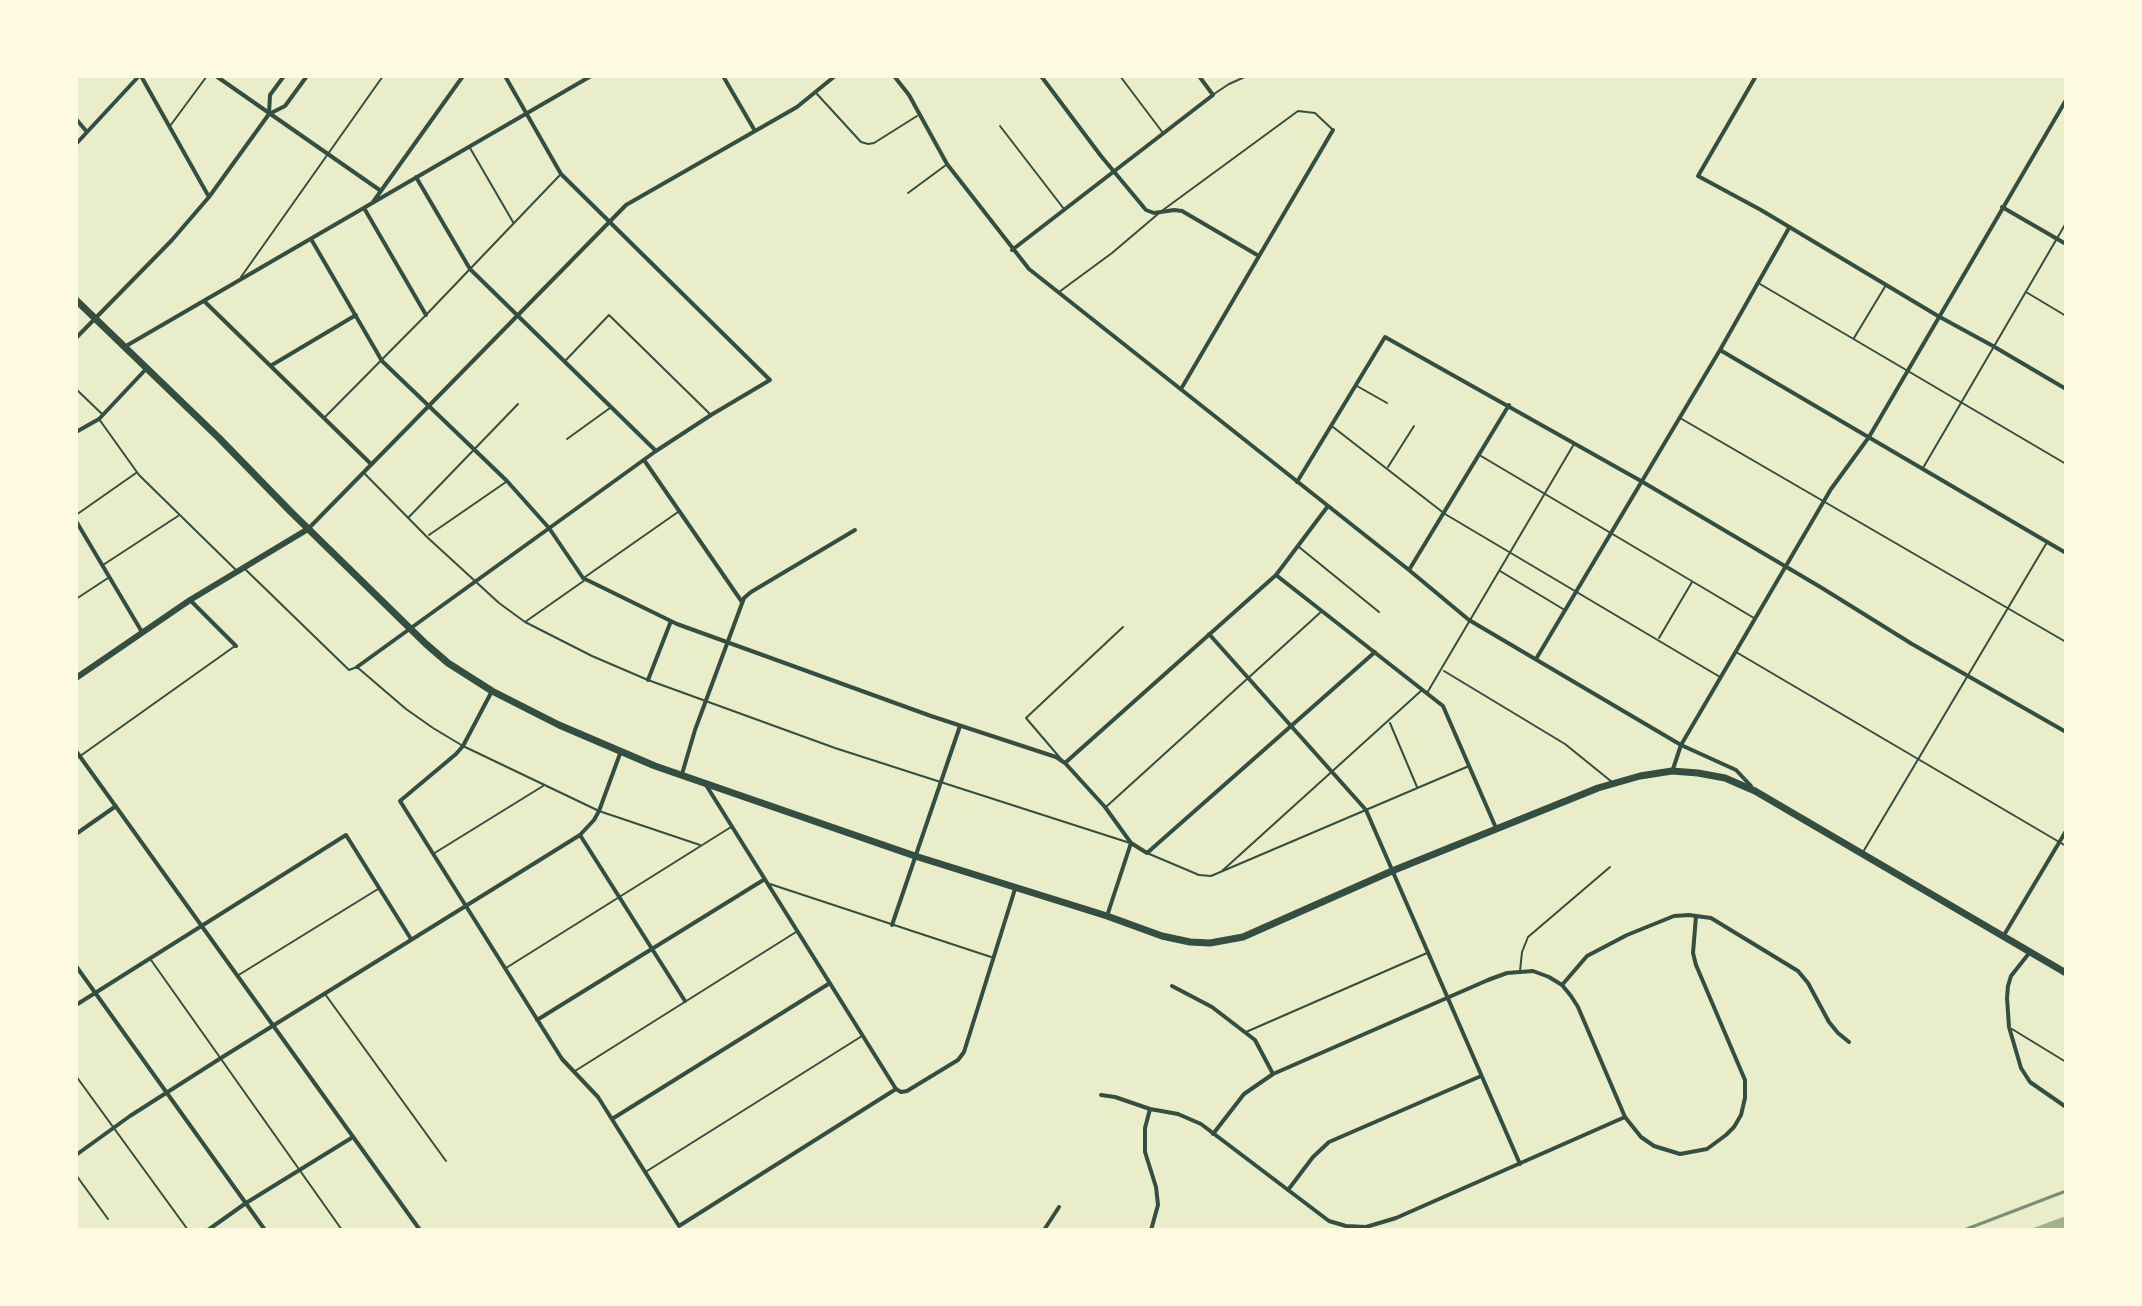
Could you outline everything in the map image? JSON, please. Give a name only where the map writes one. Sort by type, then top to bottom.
[{"type":"main road","points":[[76,300],[448,663],[492,691],[559,725],[681,776],[915,856],[1175,939],[1210,943],[1243,937],[1392,871],[1613,783],[1672,771],[1712,774],[1755,791],[2066,973]]},
{"type":"main road","points":[[76,678],[190,600],[308,529]]},
{"type":"street","points":[[76,144],[140,76],[209,197]]},
{"type":"street","points":[[216,76],[381,191]]},
{"type":"street","points":[[269,114],[270,95],[284,76]]},
{"type":"street","points":[[76,338],[172,240],[209,197],[269,114],[285,106],[307,76]]},
{"type":"street","points":[[371,204],[463,76]]},
{"type":"street","points":[[357,667],[656,451],[770,380],[561,174],[505,76]]},
{"type":"street","points":[[125,347],[591,76]]},
{"type":"street","points":[[723,76],[755,131]]},
{"type":"street","points":[[308,529],[626,205],[797,107],[835,76]]},
{"type":"street","points":[[894,76],[909,95],[947,164],[1029,269],[1469,620],[1681,745],[1736,770],[1755,791]]},
{"type":"street","points":[[1041,76],[1149,213],[1182,211],[1259,256]]},
{"type":"street","points":[[1012,250],[1213,95],[1199,76]]},
{"type":"street","points":[[1756,76],[1698,176],[2066,389]]},
{"type":"street","points":[[1672,771],[1681,745],[1825,501],[1869,437],[2066,100]]},
{"type":"street","points":[[76,119],[87,132]]},
{"type":"street","points":[[1181,389],[1333,130]]},
{"type":"street","points":[[416,177],[470,269],[656,451]]},
{"type":"street","points":[[2002,207],[2066,244]]},
{"type":"street","points":[[364,208],[426,315]]},
{"type":"street","points":[[1536,659],[1789,228]]},
{"type":"street","points":[[311,239],[382,361],[507,481],[549,528],[585,578],[671,621],[727,643],[1056,757],[1105,807],[1131,843],[1147,853],[1375,652]]},
{"type":"street","points":[[204,301],[371,464]]},
{"type":"street","points":[[271,366],[356,315]]},
{"type":"street","points":[[1297,482],[1385,337],[1641,481],[1912,644],[2066,732]]},
{"type":"street","points":[[1720,350],[2066,553]]},
{"type":"street","points":[[76,432],[101,416],[147,368]]},
{"type":"street","points":[[1409,570],[1509,405]]},
{"type":"street","points":[[644,460],[742,602]]},
{"type":"street","points":[[1065,763],[1276,575],[1328,506]]},
{"type":"street","points":[[76,518],[142,632]]},
{"type":"street","points":[[681,776],[742,602],[751,592],[855,530]]},
{"type":"street","points":[[1276,575],[1443,706],[1496,828]]},
{"type":"street","points":[[190,600],[236,646]]},
{"type":"street","points":[[648,680],[671,621]]},
{"type":"street","points":[[1209,634],[1366,810],[1520,1164]]},
{"type":"street","points":[[492,691],[463,746],[400,801],[562,1060],[591,1088],[679,1226],[896,1089]]},
{"type":"street","points":[[892,925],[960,726]]},
{"type":"street","points":[[76,1155],[167,1092],[580,835],[599,811],[621,751]]},
{"type":"street","points":[[77,755],[420,1230]]},
{"type":"street","points":[[705,783],[896,1089],[901,1092],[962,1055],[1015,889]]},
{"type":"street","points":[[76,834],[116,806]]},
{"type":"street","points":[[2003,937],[2066,831]]},
{"type":"street","points":[[76,1005],[346,835],[411,939]]},
{"type":"street","points":[[580,835],[685,1001]]},
{"type":"street","points":[[1107,916],[1131,843]]},
{"type":"street","points":[[537,1020],[766,881]]},
{"type":"street","points":[[1562,985],[1587,956],[1657,922],[1674,916],[1711,918],[1798,971],[1829,1022],[1849,1042]]},
{"type":"street","points":[[1213,1134],[1244,1094],[1273,1074],[1507,973],[1533,971],[1562,985],[1578,1007],[1625,1117],[1641,1137],[1654,1146],[1680,1154],[1707,1149],[1734,1127],[1741,1115],[1745,1080],[1696,965],[1693,953],[1696,916]]},
{"type":"street","points":[[2030,952],[2011,976],[2008,986],[2009,1027],[2021,1068],[2030,1082],[2066,1107]]},
{"type":"street","points":[[76,966],[265,1230]]},
{"type":"street","points":[[612,1119],[830,983]]},
{"type":"street","points":[[1172,986],[1212,1007],[1255,1040],[1273,1074]]},
{"type":"street","points":[[1288,1190],[1313,1157],[1329,1142],[1481,1076]]},
{"type":"street","points":[[1101,1095],[1178,1114],[1201,1124],[1329,1221],[1366,1227],[1396,1218],[1625,1117]]},
{"type":"street","points":[[1150,1109],[1145,1128],[1145,1152],[1158,1205],[1151,1230]]},
{"type":"street","points":[[208,1230],[353,1137]]},
{"type":"street","points":[[1044,1230],[1059,1207]]},
{"type":"lane","points":[[170,127],[207,76]]},
{"type":"lane","points":[[238,281],[383,76]]},
{"type":"lane","points":[[1120,76],[1163,134]]},
{"type":"lane","points":[[1213,95],[1247,76]]},
{"type":"lane","points":[[816,93],[861,142],[874,143],[920,114]]},
{"type":"lane","points":[[1058,292],[1298,111],[1315,113],[1333,130]]},
{"type":"lane","points":[[1000,126],[1064,210]]},
{"type":"lane","points":[[469,146],[514,223]]},
{"type":"lane","points":[[908,193],[947,164]]},
{"type":"lane","points":[[324,418],[561,174]]},
{"type":"lane","points":[[1923,469],[2066,223]]},
{"type":"lane","points":[[1758,283],[2066,464]]},
{"type":"lane","points":[[1854,339],[1886,284]]},
{"type":"lane","points":[[2025,292],[2066,316]]},
{"type":"lane","points":[[565,362],[609,315],[711,415]]},
{"type":"lane","points":[[1356,385],[1387,403]]},
{"type":"lane","points":[[76,389],[101,416],[137,473],[349,670],[357,667],[406,709],[463,746],[599,811],[700,845]]},
{"type":"lane","points":[[408,518],[518,404]]},
{"type":"lane","points":[[567,439],[611,407]]},
{"type":"lane","points":[[1679,417],[2066,642]]},
{"type":"lane","points":[[1332,426],[1445,514],[1721,677]]},
{"type":"lane","points":[[1388,468],[1414,426]]},
{"type":"lane","points":[[1219,874],[1425,691],[1442,670],[1574,443]]},
{"type":"lane","points":[[1479,455],[1755,619]]},
{"type":"lane","points":[[363,472],[427,537],[525,622],[592,656],[705,702],[940,783],[1131,843]]},
{"type":"lane","points":[[76,518],[137,473]]},
{"type":"lane","points":[[427,537],[507,481]]},
{"type":"lane","points":[[525,622],[679,511]]},
{"type":"lane","points":[[102,565],[179,515]]},
{"type":"lane","points":[[1863,853],[2047,542]]},
{"type":"lane","points":[[1298,547],[1379,612]]},
{"type":"lane","points":[[1499,570],[1564,610]]},
{"type":"lane","points":[[76,599],[109,578]]},
{"type":"lane","points":[[1658,639],[1693,580]]},
{"type":"lane","points":[[1105,807],[1322,611]]},
{"type":"lane","points":[[1065,763],[1026,718],[1123,627]]},
{"type":"lane","points":[[77,755],[236,646]]},
{"type":"lane","points":[[1736,652],[2066,846]]},
{"type":"lane","points":[[1442,670],[1565,744],[1613,783]]},
{"type":"lane","points":[[1389,721],[1417,788]]},
{"type":"lane","points":[[1147,853],[1199,875],[1219,874],[1470,765]]},
{"type":"lane","points":[[432,854],[544,786]]},
{"type":"lane","points":[[505,969],[732,826]]},
{"type":"lane","points":[[1520,972],[1522,952],[1528,937],[1610,867]]},
{"type":"lane","points":[[766,881],[993,957]]},
{"type":"lane","points":[[237,976],[379,888]]},
{"type":"lane","points":[[572,1072],[797,931]]},
{"type":"lane","points":[[1245,1033],[1428,952]]},
{"type":"lane","points":[[150,958],[342,1230]]},
{"type":"lane","points":[[325,993],[446,1161]]},
{"type":"lane","points":[[2009,1027],[2066,1062]]},
{"type":"lane","points":[[645,1172],[863,1036]]},
{"type":"lane","points":[[76,1076],[188,1230]]},
{"type":"lane","points":[[76,1175],[108,1219]]},
{"type":"shaded area","points":[[2066,1216],[2066,1230],[2028,1230]]},
{"type":"railway","points":[[1964,1230],[2066,1191]]}]
